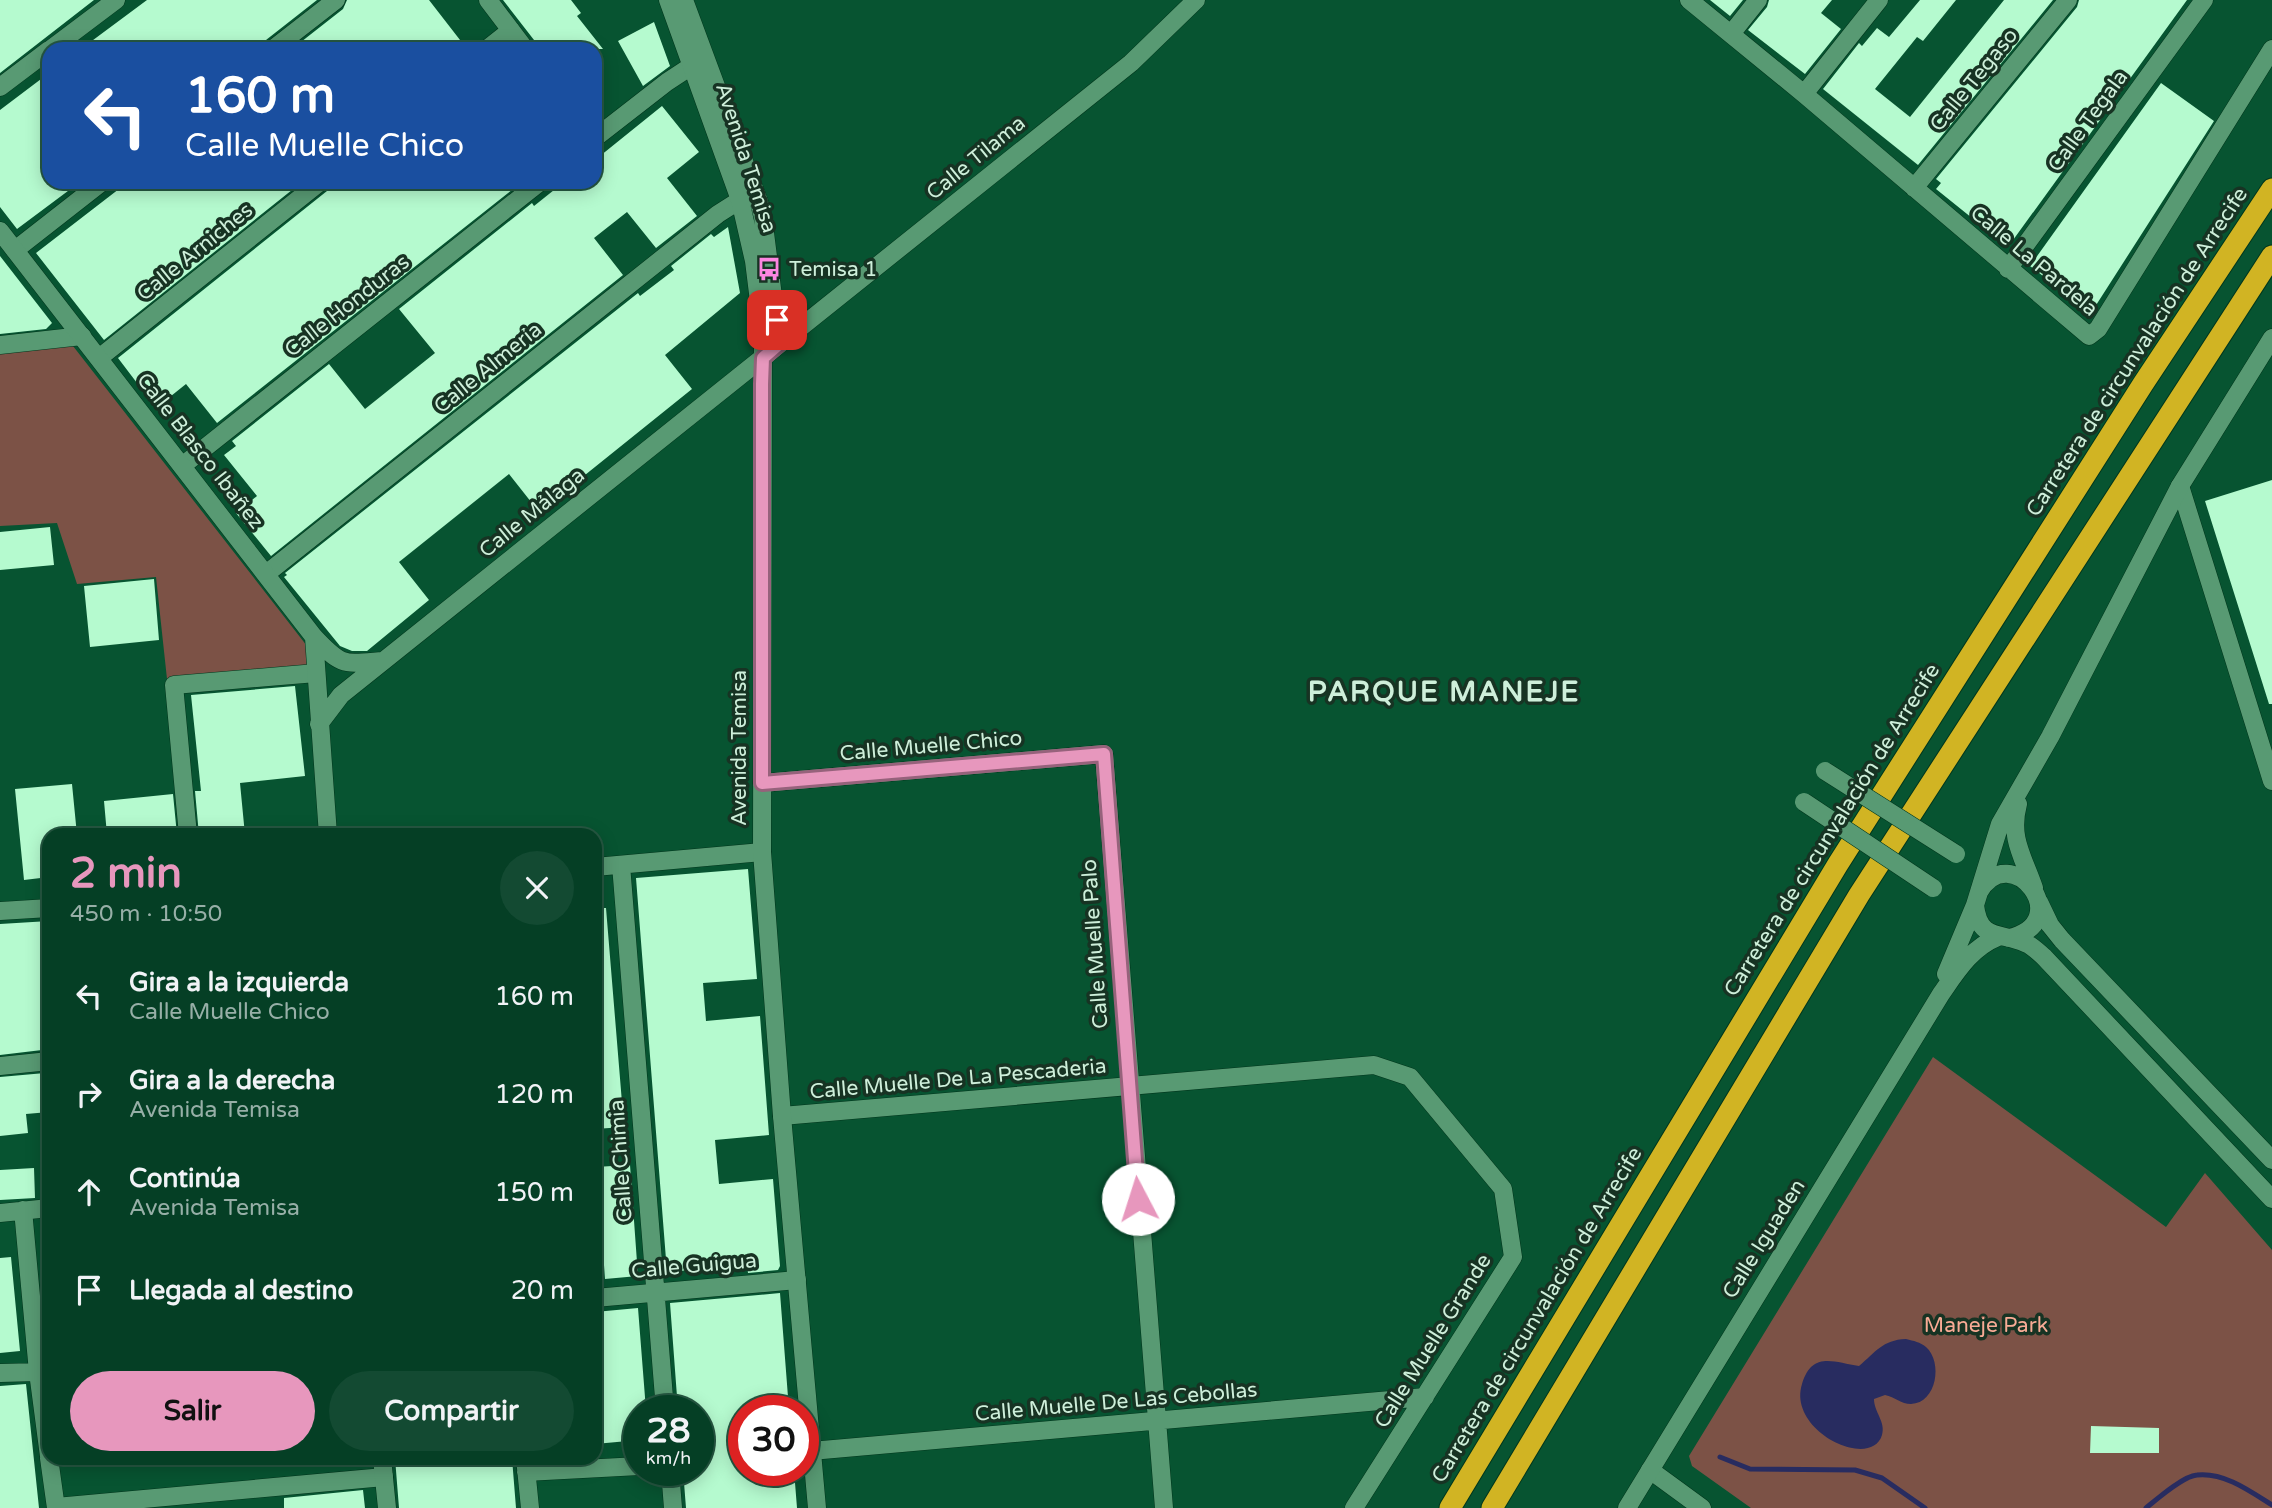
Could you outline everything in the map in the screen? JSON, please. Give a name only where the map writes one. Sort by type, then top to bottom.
[{"type":"highway","name":"Carretera de circunvalación de Arrecife","points":[[1450,1508],[1838,864],[2136,395],[2272,189]]},
{"type":"highway","points":[[1492,1508],[1859,895],[2272,256]]},
{"type":"street","points":[[61,42],[116,0]]},
{"type":"street","points":[[282,42],[336,0]]},
{"type":"street","points":[[488,0],[520,42]]},
{"type":"street","name":"Avenida Temisa","points":[[668,0],[699,61],[754,187],[763,217],[779,344]]},
{"type":"street","name":"Avenida Temisa","points":[[684,0],[740,200],[754,261],[763,358],[762,852],[806,1395]]},
{"type":"street","name":"Calle Tilama","points":[[779,344],[1130,63],[1196,0]]},
{"type":"street","name":"Calle La Pardela","points":[[1689,0],[1804,94],[2089,337],[2098,329],[2272,49]]},
{"type":"street","points":[[1731,34],[1758,0]]},
{"type":"street","points":[[1804,94],[1879,0]]},
{"type":"street","name":"Calle Tegaso","points":[[1914,188],[2068,0]]},
{"type":"street","name":"Calle Tegala","points":[[2008,269],[2204,0]]},
{"type":"street","points":[[496,42],[511,30]]},
{"type":"street","points":[[0,87],[42,56]]},
{"type":"street","points":[[602,133],[699,61]]},
{"type":"street","points":[[15,250],[93,189]]},
{"type":"street","name":"Calle Arniches","points":[[99,358],[311,189]]},
{"type":"street","name":"Calle Honduras","points":[[182,466],[531,189]]},
{"type":"street","name":"Calle Almería","points":[[266,574],[718,214],[740,200]]},
{"type":"street","name":"Calle Blasco Ibañez","points":[[0,231],[314,637],[332,657],[346,664],[383,661]]},
{"type":"street","points":[[0,345],[82,336]]},
{"type":"street","points":[[2272,338],[2180,485],[2023,787],[2013,823],[2015,838],[2050,925],[2272,1160]]},
{"type":"street","name":"Calle Málaga","points":[[319,724],[341,695],[779,344]]},
{"type":"street","points":[[2180,485],[2272,781]]},
{"type":"street","points":[[314,637],[327,828]]},
{"type":"street","points":[[187,828],[174,685],[316,673]]},
{"type":"street","name":"Calle Muelle Chico","points":[[762,783],[1104,754]]},
{"type":"street","name":"Calle Muelle Palo","points":[[1104,754],[1164,1508]]},
{"type":"street","points":[[1825,771],[1956,854]]},
{"type":"street","name":"Calle Iguaden","points":[[1941,994],[1976,900],[2000,824],[2023,787]]},
{"type":"street","points":[[1804,802],[1933,888]]},
{"type":"street","points":[[602,866],[762,852]]},
{"type":"street","name":"Calle Chimia","points":[[621,865],[664,1395]]},
{"type":"street","points":[[2004,938],[2019,936],[2035,922],[2037,896],[2019,876],[2009,874],[1990,880],[1976,900],[1976,916],[1981,925],[2004,938],[2028,943],[2044,957],[2272,1199]]},
{"type":"street","points":[[0,911],[42,908]]},
{"type":"street","name":"Calle Iguaden","points":[[1627,1508],[1941,994],[1967,958],[1987,942],[2004,938]]},
{"type":"street","points":[[0,1066],[42,1062]]},
{"type":"street","name":"Calle Muelle De La Pescaderia","points":[[782,1116],[1374,1065],[1410,1077],[1503,1189]]},
{"type":"street","name":"Calle Muelle Grande","points":[[1354,1508],[1513,1257],[1503,1189]]},
{"type":"street","points":[[0,1213],[42,1209]]},
{"type":"street","points":[[23,1210],[42,1407]]},
{"type":"street","name":"Calle Guigua","points":[[602,1297],[797,1280]]},
{"type":"street","points":[[0,1373],[37,1372]]},
{"type":"street","name":"Calle Muelle De Las Cebollas","points":[[819,1450],[1425,1398]]},
{"type":"street","points":[[50,1465],[56,1507],[384,1477]]},
{"type":"street","points":[[383,1465],[387,1508]]},
{"type":"street","points":[[530,1508],[526,1465],[623,1466]]},
{"type":"street","points":[[1650,1471],[1702,1508]]},
{"type":"street","points":[[671,1486],[673,1508]]},
{"type":"street","name":"Avenida Temisa","points":[[815,1486],[817,1508]]},
{"type":"green space","points":[[73,346],[307,646],[309,667],[167,679],[156,577],[77,584],[57,523],[0,526],[0,353]]},
{"type":"green space","name":"Maneje Park","points":[[1933,1057],[2166,1227],[2205,1173],[2272,1250],[2272,1508],[1751,1508],[1692,1466],[1689,1456]]},
{"type":"shaded area","points":[[1906,1339],[1926,1347],[1934,1362],[1935,1381],[1927,1397],[1911,1404],[1885,1395],[1874,1399],[1882,1435],[1875,1445],[1863,1449],[1832,1441],[1818,1430],[1807,1417],[1801,1401],[1802,1384],[1811,1367],[1824,1361],[1859,1366],[1885,1344]]},
{"type":"building","points":[[0,0],[94,0],[0,73]]},
{"type":"building","points":[[147,0],[317,0],[265,42],[90,42]]},
{"type":"building","points":[[347,0],[429,0],[462,42],[301,42],[343,9]]},
{"type":"building","points":[[503,0],[571,0],[581,13],[577,16],[597,42],[536,42]]},
{"type":"building","points":[[1710,0],[1743,0],[1730,16]]},
{"type":"building","points":[[1769,0],[1832,0],[1821,13],[1841,29],[1805,74],[1748,30],[1767,7]]},
{"type":"building","points":[[1920,0],[1956,0],[1923,41],[1917,37],[1875,89],[1910,117],[2004,0],[2053,0],[1918,165],[1823,89],[1859,43],[1862,46],[1877,28],[1889,37]]},
{"type":"building","points":[[2079,0],[2187,0],[2008,247],[1936,189],[1941,183],[1936,179],[2077,7]]},
{"type":"building","points":[[654,22],[670,66],[643,86],[618,41]]},
{"type":"building","points":[[42,78],[42,189],[71,189],[17,229],[0,207],[0,110]]},
{"type":"building","points":[[2161,83],[2214,121],[2091,313],[2030,266]]},
{"type":"building","points":[[662,106],[699,152],[667,178],[697,216],[656,248],[627,212],[594,238],[623,275],[271,556],[236,513],[257,496],[224,455],[236,446],[232,441],[329,364],[365,409],[435,353],[399,309],[532,203],[534,206],[555,189],[602,189],[602,154]]},
{"type":"building","points":[[119,189],[293,189],[104,340],[36,253]]},
{"type":"building","points":[[513,189],[217,423],[186,384],[156,408],[118,358],[327,191]]},
{"type":"building","points":[[728,227],[740,293],[665,355],[692,389],[539,512],[509,474],[399,562],[429,600],[367,651],[352,651],[340,646],[284,577],[287,575],[285,573],[638,293],[640,296],[674,270],[671,266],[711,234],[714,237]]},
{"type":"building","points":[[0,256],[52,323],[46,329],[0,334]]},
{"type":"building","points":[[2272,480],[2272,704],[2269,704],[2205,501]]},
{"type":"building","points":[[50,527],[54,565],[0,570],[0,532]]},
{"type":"building","points":[[154,579],[159,640],[90,647],[84,586]]},
{"type":"building","points":[[295,686],[305,776],[240,783],[244,828],[198,828],[195,791],[201,791],[191,695]]},
{"type":"building","points":[[72,784],[76,828],[42,828],[42,878],[24,880],[15,789]]},
{"type":"building","points":[[173,794],[176,828],[106,828],[104,801]]},
{"type":"building","points":[[748,869],[757,979],[703,983],[706,1021],[760,1016],[769,1135],[715,1140],[719,1184],[773,1179],[780,1266],[778,1270],[748,1273],[747,1265],[667,1272],[636,878]]},
{"type":"building","points":[[602,908],[606,908],[624,1127],[602,1129]]},
{"type":"building","points":[[42,921],[42,1050],[0,1055],[0,924]]},
{"type":"building","points":[[42,1073],[42,1113],[26,1114],[28,1133],[0,1136],[0,1077]]},
{"type":"building","points":[[630,1165],[638,1276],[605,1279],[602,1167]]},
{"type":"building","points":[[34,1168],[35,1198],[0,1200],[0,1170]]},
{"type":"building","points":[[11,1257],[20,1351],[0,1353],[0,1258]]},
{"type":"building","points":[[780,1293],[788,1395],[728,1395],[728,1486],[795,1486],[797,1508],[686,1508],[684,1486],[714,1486],[714,1395],[677,1395],[670,1303]]},
{"type":"building","points":[[638,1308],[645,1395],[623,1395],[623,1441],[602,1443],[602,1311]]},
{"type":"building","points":[[26,1384],[39,1508],[0,1508],[0,1386]]},
{"type":"building","points":[[2091,1426],[2159,1428],[2159,1453],[2090,1453]]},
{"type":"building","points":[[396,1465],[513,1465],[516,1508],[399,1508]]},
{"type":"building","points":[[363,1490],[365,1508],[284,1508],[284,1498]]},
{"type":"waterway","points":[[1720,1457],[1750,1469],[1855,1470],[1882,1478],[1925,1508]]},
{"type":"waterway","points":[[2146,1508],[2178,1484],[2197,1475],[2227,1479],[2272,1505]]},
{"type":"place","name":"Temisa 1","points":[[769,269]]},
{"type":"district","name":"PARQUE MANEJE","points":[[1444,692]]},
{"type":"route","points":[[777,320],[779,344],[763,358],[762,384],[762,783],[1104,754],[1138,1199]]}]
